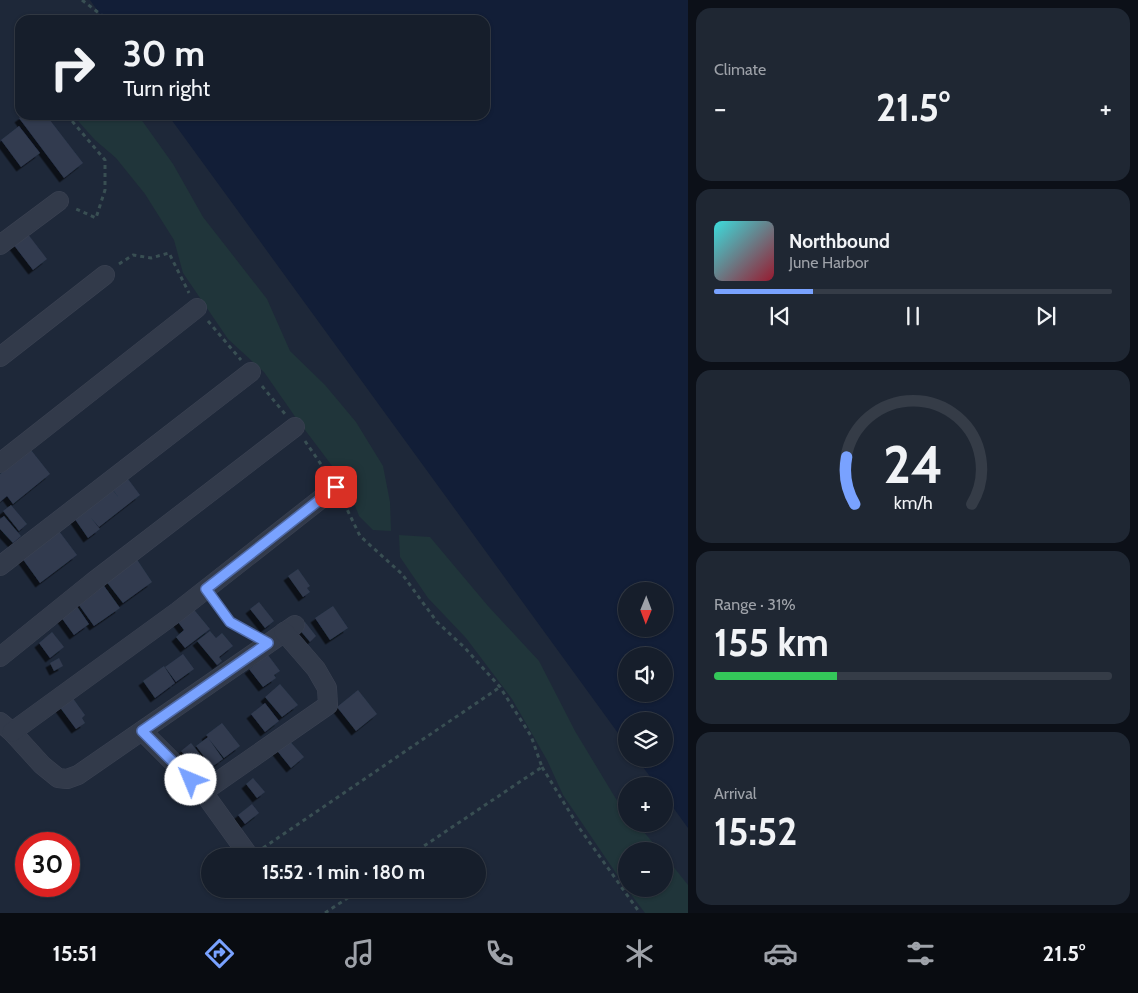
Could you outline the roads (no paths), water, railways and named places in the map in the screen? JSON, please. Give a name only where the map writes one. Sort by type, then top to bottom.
[{"type":"street","points":[[0,245],[59,202]]},
{"type":"street","points":[[0,357],[105,275]]},
{"type":"street","points":[[0,463],[197,308]]},
{"type":"street","points":[[0,566],[251,372]]},
{"type":"street","points":[[0,657],[93,582],[295,427]]},
{"type":"street","points":[[203,792],[328,705],[327,688],[289,628],[78,775],[67,779],[58,778],[42,765],[6,727],[206,589],[336,487]]},
{"type":"street","points":[[142,731],[203,792],[249,848]]},
{"type":"lane","points":[[206,589],[230,622],[268,643]]},
{"type":"water","points":[[90,0],[688,0],[688,828],[673,807],[673,777],[650,777],[643,767],[673,767],[673,712],[618,712],[618,733],[172,120],[490,120],[490,15],[100,15]]}]
